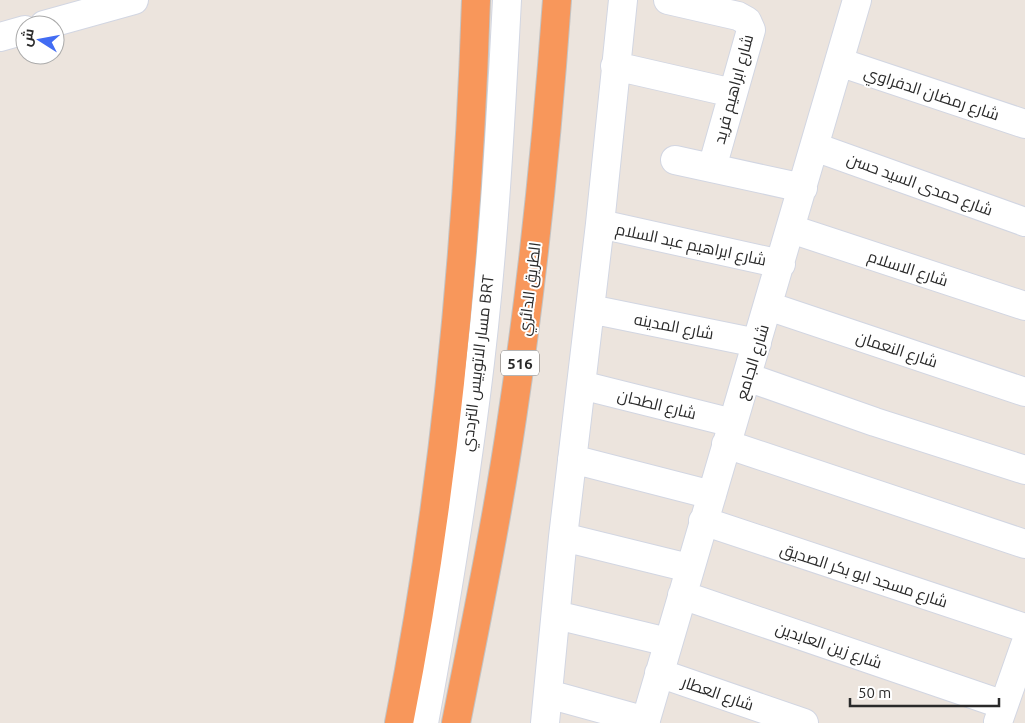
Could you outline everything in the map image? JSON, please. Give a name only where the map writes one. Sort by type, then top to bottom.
[{"type":"highway","points":[[405,722],[453,348],[469,156],[476,0]]},
{"type":"highway","name":"الطريق الدائري","points":[[456,723],[486,574],[514,409],[534,263],[557,0]]},
{"type":"street","points":[[65,19],[134,0]]},
{"type":"street","name":"مسار الاتوبيس الترددي BRT","points":[[405,722],[439,640],[476,394],[499,158],[507,0]]},
{"type":"street","points":[[545,723],[563,537],[600,224],[623,0]]},
{"type":"street","name":"شارع ابراهيم فريد","points":[[668,0],[738,16],[747,20],[751,30],[712,168]]},
{"type":"street","name":"شارع الجامع","points":[[645,722],[857,0]]},
{"type":"street","points":[[0,37],[15,33]]},
{"type":"street","name":"شارع رمضان الدفراوي","points":[[839,62],[1025,124]]},
{"type":"street","points":[[615,66],[734,93]]},
{"type":"street","name":"شارع حمدى السيد حسن","points":[[814,147],[1025,222]]},
{"type":"street","points":[[675,160],[803,188]]},
{"type":"street","name":"شارع ابراهيم عبد السلام","points":[[600,224],[781,264]]},
{"type":"street","name":"شارع الاسلام","points":[[791,229],[1025,306]]},
{"type":"street","name":"شارع النعمان","points":[[768,306],[1025,392]]},
{"type":"street","name":"شارع المدينه","points":[[590,310],[757,343]]},
{"type":"street","points":[[747,377],[875,422],[1025,470]]},
{"type":"street","name":"شارع الطحان","points":[[581,385],[730,434],[1025,544]]},
{"type":"street","points":[[572,459],[712,494]]},
{"type":"street","name":"شارع مسجد ابو بكر الصديق","points":[[703,521],[1025,628]]},
{"type":"street","points":[[563,537],[689,568]]},
{"type":"street","name":"شارع زين العابدين","points":[[682,595],[1001,714]]},
{"type":"street","points":[[556,615],[668,642]]},
{"type":"street","points":[[1001,714],[1025,645]]},
{"type":"street","name":"شارع العطار","points":[[659,673],[804,723]]},
{"type":"street","points":[[548,694],[645,722]]}]
